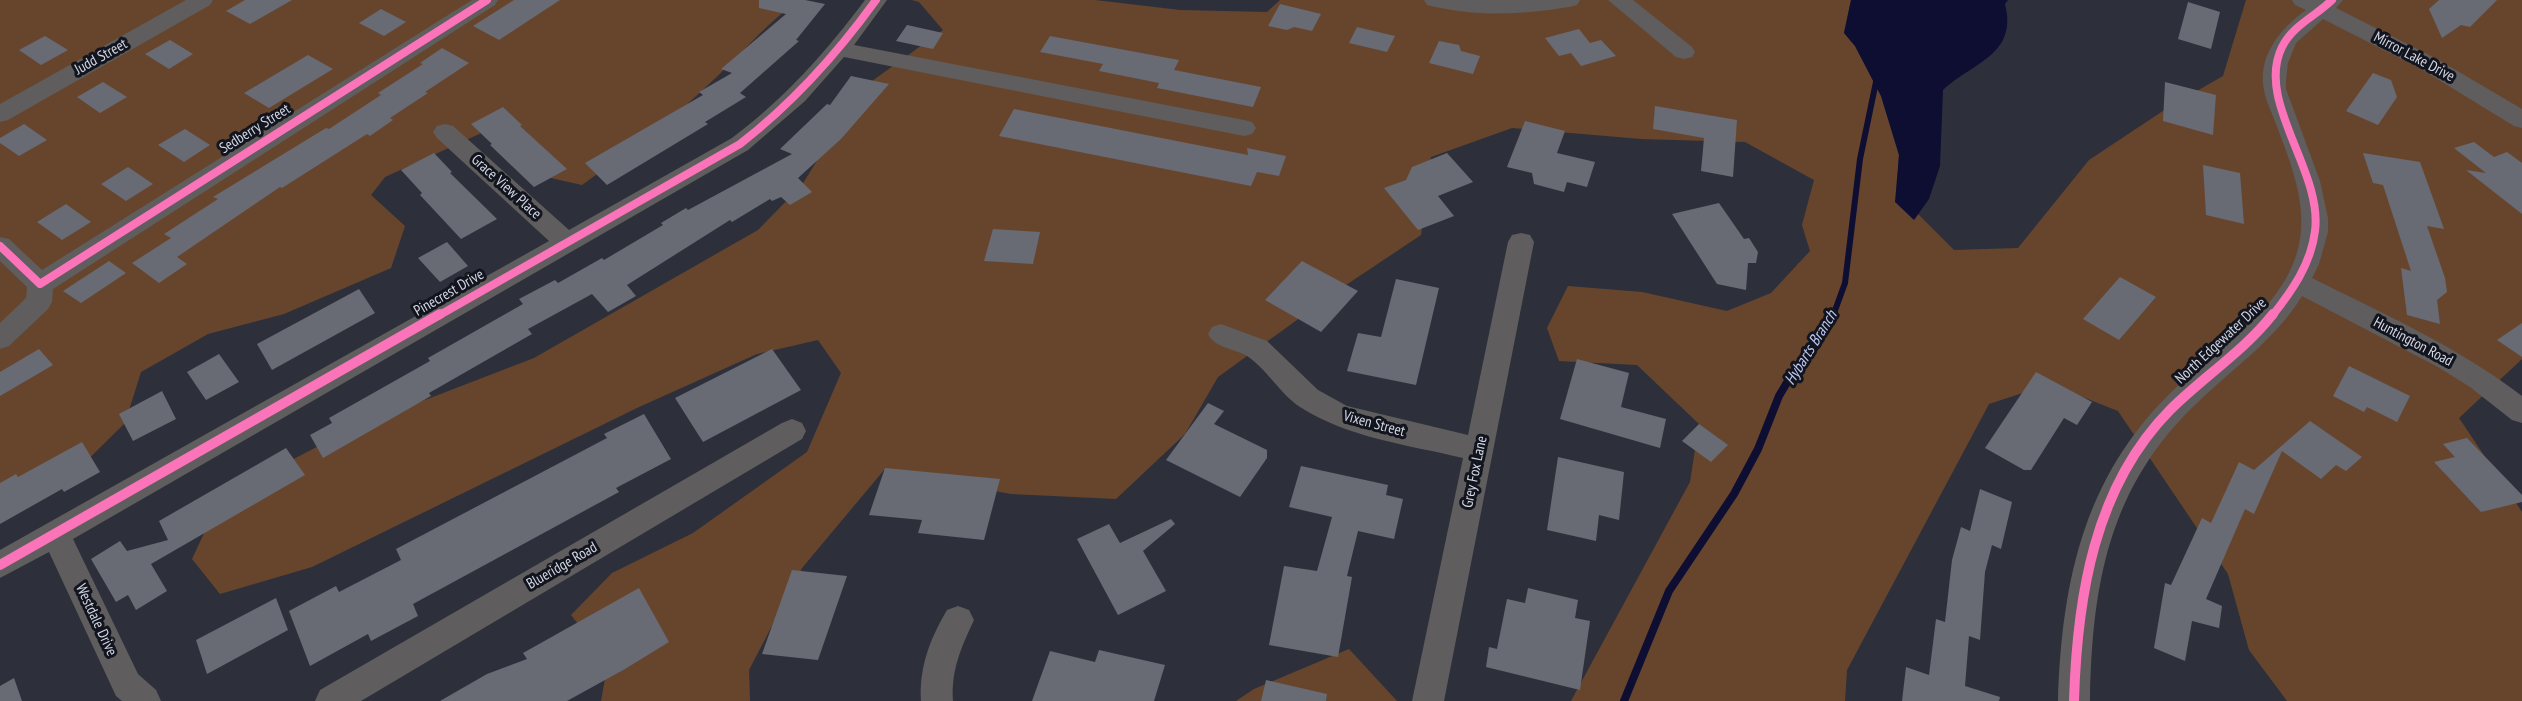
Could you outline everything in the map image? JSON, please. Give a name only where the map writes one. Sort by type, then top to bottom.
[{"type":"street","name":"Judd Street","points":[[0,114],[202,0]]},
{"type":"street","name":"Sedberry Street","points":[[40,284],[487,0]]},
{"type":"street","name":"Pinecrest Drive","points":[[0,565],[740,144],[761,129],[796,96],[838,50],[876,0]]},
{"type":"street","points":[[1435,0],[1491,7],[1516,7],[1569,0]]},
{"type":"street","points":[[1619,0],[1684,52]]},
{"type":"street","name":"Mirror Lake Drive","points":[[2319,3],[2522,120]]},
{"type":"street","name":"North Edgewater Drive","points":[[2074,701],[2074,671],[2083,597],[2094,544],[2107,507],[2129,463],[2149,434],[2180,400],[2224,363],[2277,309],[2297,282],[2312,249],[2316,230],[2311,192],[2275,89],[2274,73],[2283,45],[2319,3]]},
{"type":"street","points":[[838,50],[1244,128]]},
{"type":"street","name":"Grace View Place","points":[[445,132],[528,205],[567,243]]},
{"type":"street","name":"Grey Fox Lane","points":[[1428,701],[1521,242]]},
{"type":"street","points":[[0,246],[40,284],[39,302],[0,339]]},
{"type":"street","name":"Huntington Road","points":[[2297,282],[2448,359],[2480,379],[2522,412]]},
{"type":"street","name":"Vixen Street","points":[[1221,334],[1257,349],[1308,398],[1337,414],[1356,421],[1479,450]]},
{"type":"street","name":"Blueridge Road","points":[[331,701],[792,431]]},
{"type":"street","name":"Westdale Drive","points":[[55,533],[127,685],[145,701]]},
{"type":"street","points":[[937,701],[935,685],[938,668],[949,635],[958,620]]},
{"type":"shaded area","points":[[0,0],[799,0],[775,19],[678,112],[582,185],[542,176],[488,130],[385,177],[371,195],[405,226],[391,268],[284,314],[208,334],[141,372],[125,423],[66,481],[0,489]]},
{"type":"shaded area","points":[[912,0],[1095,0],[1180,10],[1267,12],[1280,0],[1851,0],[1844,33],[1855,46],[1881,96],[1899,155],[1896,202],[1915,219],[1918,214],[1954,250],[2018,248],[2089,160],[2169,107],[2223,76],[2246,0],[2522,0],[2522,359],[2459,418],[2522,512],[2522,701],[2287,701],[2249,650],[2228,574],[2118,411],[2050,384],[1989,404],[1847,670],[1845,701],[1571,701],[1690,482],[1699,424],[1637,365],[1559,361],[1547,328],[1568,286],[1642,292],[1727,311],[1771,293],[1810,251],[1802,225],[1814,180],[1745,142],[1641,139],[1512,128],[1431,157],[1421,235],[1337,291],[1218,377],[1185,434],[1116,499],[1011,494],[884,470],[802,568],[749,670],[750,701],[601,701],[608,662],[571,615],[612,573],[693,533],[807,452],[841,373],[818,340],[757,354],[639,407],[312,567],[220,594],[192,559],[221,497],[355,427],[534,358],[758,230],[802,185],[861,89],[943,30],[919,2]]},
{"type":"shaded area","points":[[1851,0],[2008,0],[2005,4],[2007,21],[2005,35],[1999,46],[1990,56],[1943,90],[1940,166],[1929,199],[1914,220],[1895,202],[1899,155],[1881,96],[1855,46],[1844,33]]},
{"type":"shaded area","points":[[1349,649],[1397,701],[1236,701],[1254,689]]},
{"type":"building","points":[[245,0],[292,0],[250,24],[226,11]]},
{"type":"building","points":[[514,0],[560,0],[499,40],[473,26]]},
{"type":"building","points":[[759,0],[805,0],[825,4],[796,40],[799,41],[740,93],[746,97],[705,122],[708,124],[607,185],[585,163],[703,95],[699,92],[732,73],[721,69],[786,14],[759,8]]},
{"type":"building","points":[[2439,0],[2497,0],[2470,27],[2461,25],[2442,38],[2429,9]]},
{"type":"building","points":[[2188,2],[2220,12],[2211,49],[2178,39]]},
{"type":"building","points":[[1280,4],[1321,14],[1312,31],[1294,27],[1287,30],[1268,26]]},
{"type":"building","points":[[381,9],[406,22],[384,36],[359,23]]},
{"type":"building","points":[[907,25],[943,33],[933,49],[896,41]]},
{"type":"building","points":[[1357,27],[1395,36],[1387,52],[1349,43]]},
{"type":"building","points":[[1579,29],[1590,43],[1601,40],[1616,56],[1581,66],[1571,53],[1559,56],[1545,38]]},
{"type":"building","points":[[45,36],[68,50],[41,65],[19,50]]},
{"type":"building","points":[[1050,36],[1179,60],[1174,70],[1261,87],[1253,107],[1157,88],[1159,83],[1099,71],[1103,64],[1040,52]]},
{"type":"building","points":[[170,40],[193,54],[169,69],[145,54]]},
{"type":"building","points":[[1439,41],[1459,45],[1461,51],[1480,56],[1473,74],[1429,63]]},
{"type":"building","points":[[442,48],[469,63],[425,92],[428,93],[390,118],[393,120],[370,136],[367,134],[282,188],[280,187],[177,257],[187,264],[159,283],[132,263],[171,238],[164,234],[218,199],[213,197],[326,128],[329,129],[381,95],[378,93],[423,64],[420,63]]},
{"type":"building","points":[[308,55],[333,69],[269,108],[244,93]]},
{"type":"building","points":[[2373,73],[2391,80],[2397,97],[2378,125],[2346,111]]},
{"type":"building","points":[[851,76],[889,84],[841,139],[798,178],[812,192],[790,205],[781,197],[772,201],[770,199],[732,222],[730,220],[627,285],[636,296],[608,312],[592,294],[528,329],[532,334],[429,393],[431,396],[323,458],[310,435],[332,423],[329,418],[430,361],[428,358],[523,304],[519,299],[555,280],[558,283],[602,258],[604,260],[663,225],[661,223],[686,208],[688,210],[792,154],[780,149],[827,104],[830,105]]},
{"type":"building","points":[[103,82],[127,97],[100,113],[77,97]]},
{"type":"building","points":[[2165,82],[2216,95],[2213,135],[2163,121]]},
{"type":"building","points":[[1655,106],[1737,120],[1733,177],[1701,171],[1704,138],[1653,129]]},
{"type":"building","points":[[503,107],[522,125],[520,126],[567,169],[534,187],[490,145],[492,144],[471,124]]},
{"type":"building","points":[[1014,109],[1248,155],[1247,148],[1286,156],[1279,176],[1257,172],[1251,186],[999,136]]},
{"type":"building","points":[[1525,121],[1565,131],[1557,153],[1595,162],[1587,187],[1567,182],[1564,192],[1534,184],[1532,173],[1507,167]]},
{"type":"building","points":[[24,124],[47,140],[19,156],[0,143],[0,138]]},
{"type":"building","points":[[185,129],[210,145],[184,162],[158,145]]},
{"type":"building","points":[[2474,142],[2494,157],[2507,152],[2522,163],[2522,214],[2466,170],[2486,173],[2454,148]]},
{"type":"building","points":[[434,153],[452,172],[450,173],[497,219],[461,239],[420,195],[422,193],[401,170]]},
{"type":"building","points":[[1447,153],[1473,182],[1438,196],[1454,216],[1418,230],[1384,188],[1406,180],[1412,167]]},
{"type":"building","points":[[2363,153],[2420,162],[2444,229],[2427,226],[2445,278],[2447,292],[2437,300],[2440,324],[2407,315],[2401,268],[2411,271],[2383,185],[2373,183]]},
{"type":"building","points":[[2203,165],[2240,173],[2244,224],[2206,215]]},
{"type":"building","points":[[128,167],[153,184],[126,201],[101,184]]},
{"type":"building","points":[[1719,203],[1744,239],[1749,238],[1758,252],[1756,263],[1748,263],[1746,290],[1717,284],[1672,214]]},
{"type":"building","points":[[66,204],[91,222],[62,240],[37,222]]},
{"type":"building","points":[[993,229],[1040,232],[1033,264],[984,261]]},
{"type":"building","points":[[447,242],[468,266],[440,282],[418,258]]},
{"type":"building","points":[[109,261],[126,273],[81,303],[63,291]]},
{"type":"building","points":[[1302,261],[1358,291],[1321,332],[1265,300]]},
{"type":"building","points":[[2120,277],[2156,297],[2119,340],[2083,319]]},
{"type":"building","points":[[1396,279],[1439,288],[1416,385],[1347,371],[1358,333],[1381,337]]},
{"type":"building","points":[[359,289],[375,313],[272,370],[257,344]]},
{"type":"building","points":[[2522,323],[2522,357],[2497,340]]},
{"type":"building","points":[[39,349],[53,365],[0,396],[0,372]]},
{"type":"building","points":[[772,349],[801,390],[703,442],[675,398]]},
{"type":"building","points":[[219,354],[239,382],[206,400],[187,372]]},
{"type":"building","points":[[1577,359],[1629,373],[1621,407],[1666,419],[1660,448],[1560,419]]},
{"type":"building","points":[[2349,366],[2410,396],[2397,422],[2367,407],[2364,412],[2333,396]]},
{"type":"building","points":[[2036,372],[2092,402],[2077,425],[2064,418],[2031,470],[2024,470],[1985,448]]},
{"type":"building","points":[[162,391],[176,419],[133,441],[119,414]]},
{"type":"building","points":[[1208,403],[1224,411],[1214,424],[1267,450],[1267,458],[1240,497],[1166,460]]},
{"type":"building","points":[[644,414],[671,459],[616,488],[619,492],[413,604],[418,616],[371,641],[368,634],[310,666],[289,611],[336,586],[339,592],[401,560],[396,549],[607,438],[604,434]]},
{"type":"building","points":[[2310,421],[2362,457],[2346,471],[2336,465],[2321,479],[2282,451],[2254,514],[2245,509],[2206,599],[2222,606],[2219,628],[2192,621],[2185,661],[2154,648],[2165,583],[2171,585],[2202,518],[2211,523],[2239,462],[2254,470]]},
{"type":"building","points":[[1699,424],[1728,445],[1711,462],[1682,441]]},
{"type":"building","points":[[2467,438],[2522,495],[2522,502],[2481,512],[2434,462],[2455,457],[2443,444]]},
{"type":"building","points":[[82,442],[100,472],[64,492],[62,489],[0,524],[0,483],[16,474],[18,477]]},
{"type":"building","points":[[286,448],[305,475],[151,564],[167,591],[136,610],[128,595],[116,602],[91,559],[120,541],[127,551],[168,540],[159,521]]},
{"type":"building","points":[[1558,457],[1624,472],[1619,520],[1599,515],[1596,541],[1547,530]]},
{"type":"building","points":[[1301,466],[1388,485],[1386,495],[1403,499],[1394,539],[1358,531],[1347,576],[1352,577],[1338,657],[1269,645],[1284,566],[1317,571],[1332,517],[1289,507]]},
{"type":"building","points":[[885,468],[1000,479],[984,540],[918,533],[922,520],[869,515]]},
{"type":"building","points":[[1980,489],[2012,502],[2001,549],[1992,545],[1985,572],[1980,640],[1969,636],[1965,686],[2000,697],[1999,701],[1902,701],[1906,667],[1929,675],[1936,619],[1945,622],[1952,560],[1961,527],[1970,531]]},
{"type":"building","points":[[1171,519],[1175,524],[1143,551],[1166,591],[1118,615],[1077,539],[1109,524],[1120,543]]},
{"type":"building","points":[[792,570],[847,576],[818,660],[762,654]]},
{"type":"building","points":[[639,588],[669,642],[625,669],[567,701],[440,701],[487,674],[527,659],[523,653]]},
{"type":"building","points":[[1528,588],[1578,600],[1575,618],[1590,621],[1580,690],[1486,667],[1489,647],[1497,649],[1507,599],[1525,603]]},
{"type":"building","points":[[276,598],[288,630],[207,674],[196,640]]},
{"type":"building","points":[[1099,650],[1165,665],[1154,701],[1032,701],[1050,651],[1095,662]]},
{"type":"building","points":[[14,678],[22,701],[0,701],[0,686]]},
{"type":"building","points":[[1266,680],[1327,694],[1326,701],[1261,701]]},
{"type":"waterway","name":"Hybarts Branch","points":[[1833,315],[1845,283],[1860,159],[1877,77]]},
{"type":"waterway","name":"Hybarts Branch","points":[[1624,701],[1669,591],[1734,494],[1758,449],[1779,396],[1795,369],[1817,345],[1833,315]]},
{"type":"cycle path","points":[[0,246],[40,284],[487,0]]},
{"type":"cycle path","points":[[0,565],[740,144],[797,96],[831,59],[876,0]]},
{"type":"cycle path","points":[[2074,701],[2082,596],[2100,528],[2112,495],[2128,464],[2148,435],[2169,411],[2270,318],[2291,292],[2306,264],[2315,232],[2313,200],[2275,89],[2276,71],[2279,54],[2292,32],[2332,0]]}]
